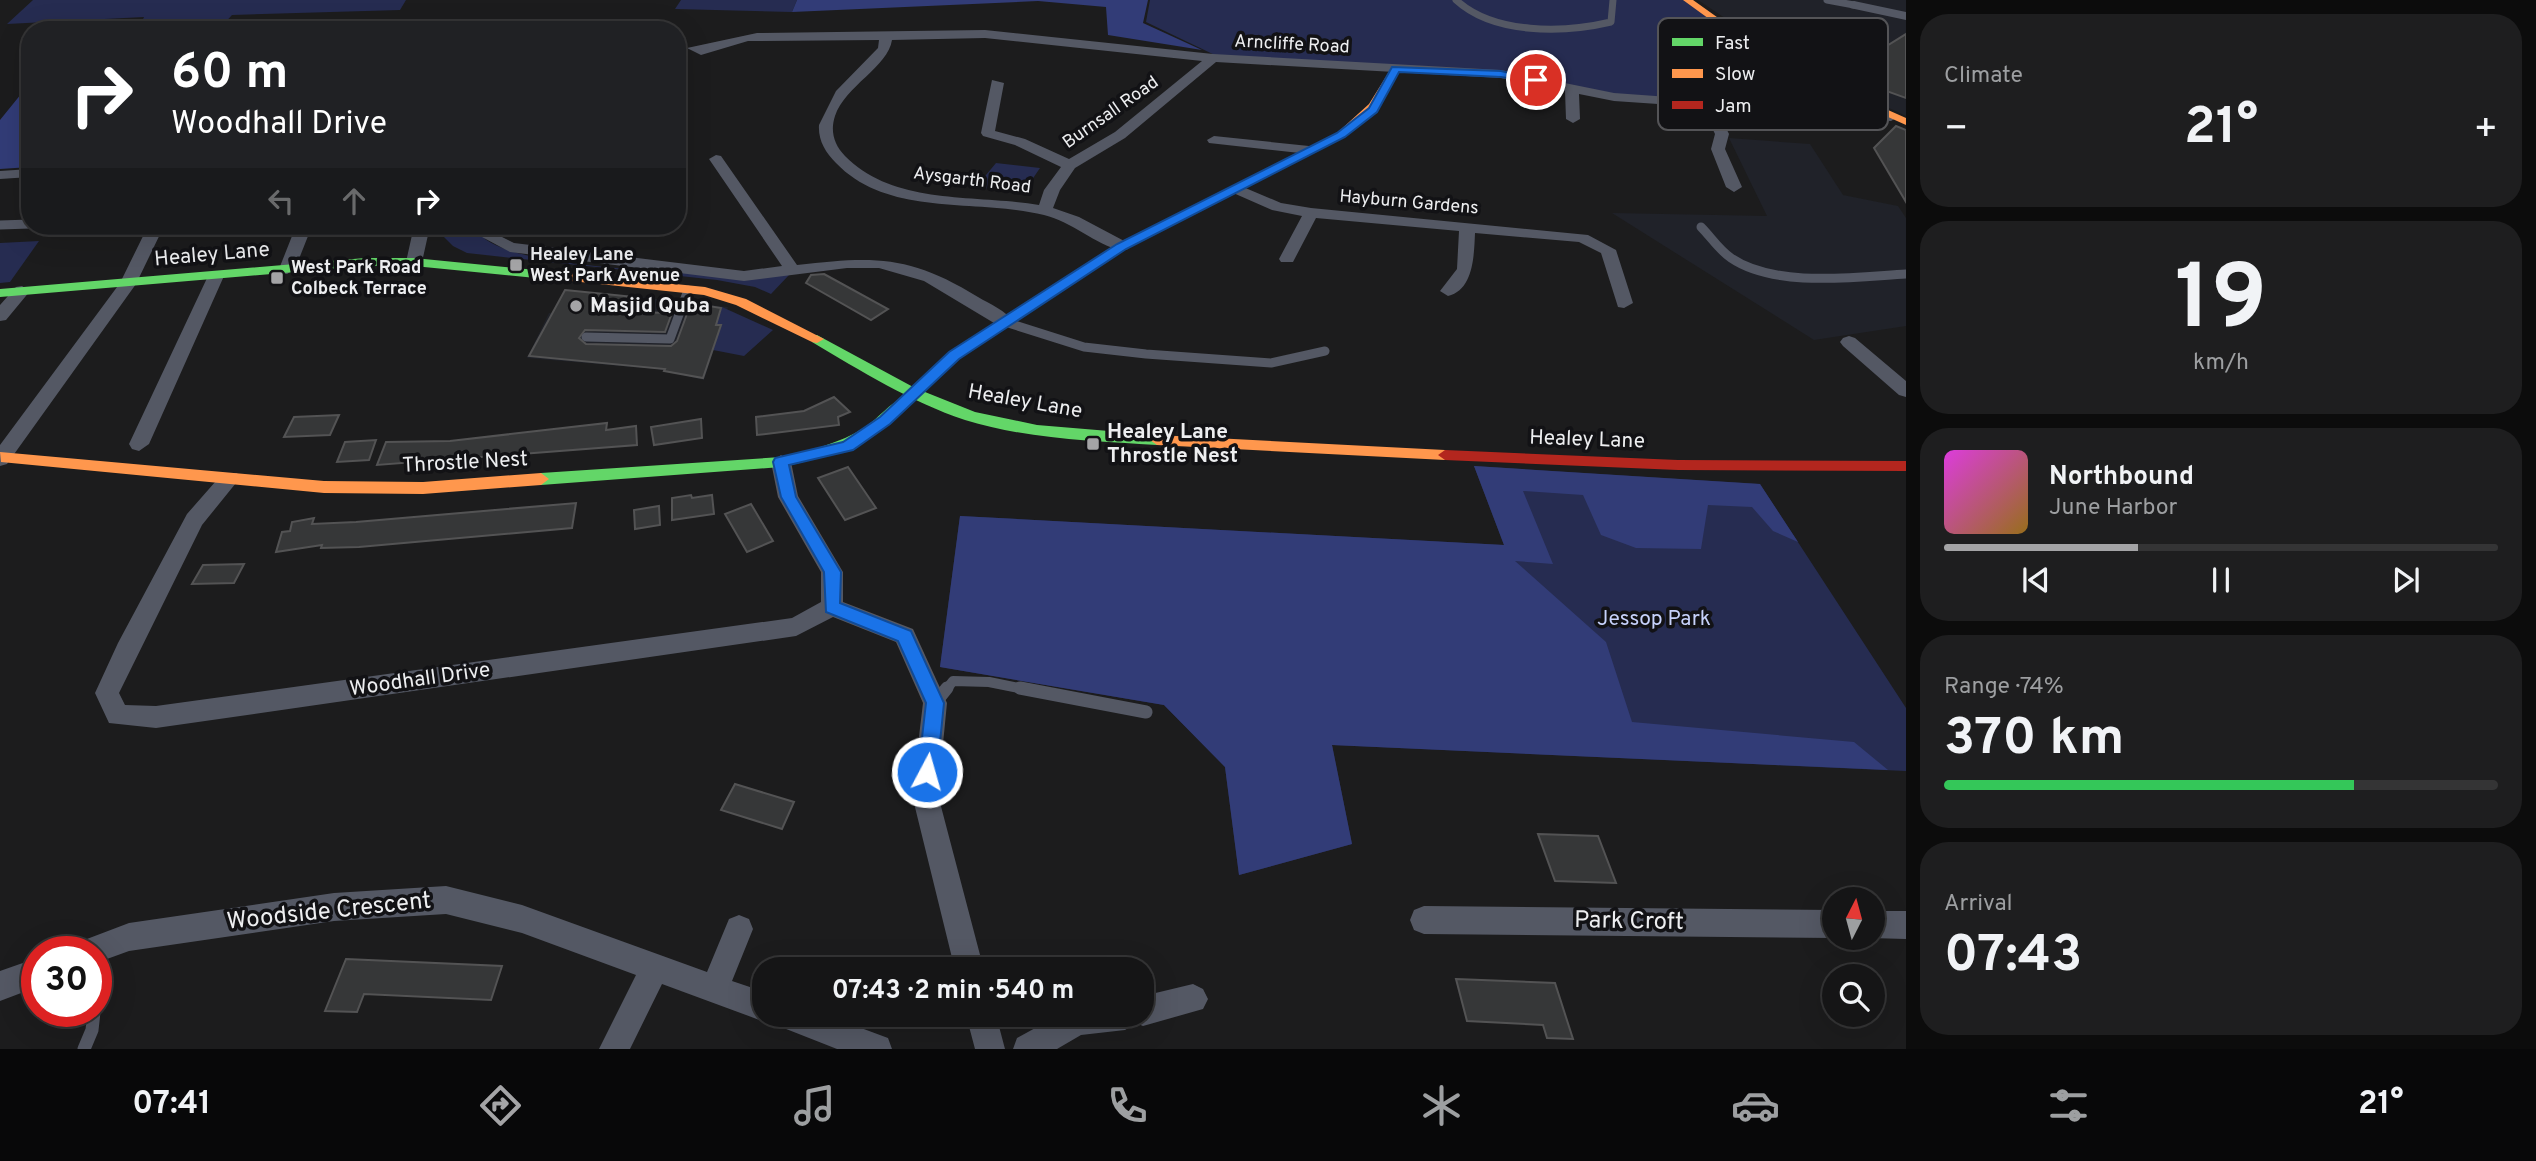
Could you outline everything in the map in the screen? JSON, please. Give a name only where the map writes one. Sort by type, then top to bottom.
[{"type":"street","points":[[1687,0],[1712,18]]},
{"type":"street","points":[[1854,5],[1906,16]]},
{"type":"street","name":"Arncliffe Road","points":[[693,48],[701,51],[734,38],[757,34],[778,38],[985,34],[1213,58],[1501,74],[1614,97],[1658,100]]},
{"type":"street","name":"Aysgarth Road","points":[[886,37],[884,49],[831,112],[826,136],[840,159],[863,177],[909,195],[1045,210],[1078,223],[1122,246]]},
{"type":"street","name":"Burnsall Road","points":[[1045,210],[1052,190],[1070,165],[1119,135],[1213,58]]},
{"type":"street","name":"Throstle Nest","points":[[1,458],[324,488],[423,488],[781,462],[848,446],[885,421],[954,356],[1122,246],[1363,121],[1373,110],[1395,69]]},
{"type":"street","points":[[998,83],[988,133],[1020,142],[1070,165]]},
{"type":"street","points":[[1572,88],[1573,119]]},
{"type":"street","points":[[1720,130],[1722,134],[1718,149],[1734,187]]},
{"type":"street","points":[[1214,141],[1309,150]]},
{"type":"street","points":[[716,159],[793,270]]},
{"type":"street","points":[[0,175],[21,174]]},
{"type":"street","name":"Hayburn Gardens","points":[[1236,189],[1277,207],[1311,214],[1582,238],[1608,250],[1624,303]]},
{"type":"street","points":[[1287,260],[1311,214]]},
{"type":"street","points":[[1579,220],[1582,238]]},
{"type":"street","points":[[1448,291],[1465,269],[1467,227]]},
{"type":"street","points":[[1,458],[128,284],[152,235]]},
{"type":"street","points":[[287,269],[300,235]]},
{"type":"street","points":[[414,262],[420,235]]},
{"type":"street","points":[[490,235],[510,247],[744,276],[858,263],[901,267],[934,279],[1005,322]]},
{"type":"street","name":"Healey Lane","points":[[0,293],[287,269],[414,262],[688,290],[744,301],[782,318],[910,395],[975,418],[1106,438],[1626,463],[1810,468],[1906,466]]},
{"type":"street","points":[[139,444],[216,276]]},
{"type":"street","points":[[0,316],[22,291]]},
{"type":"street","points":[[1849,342],[1906,391]]},
{"type":"street","points":[[781,462],[788,497],[832,572],[832,607],[905,636],[935,703],[925,796],[967,957]]},
{"type":"street","name":"Woodhall Drive","points":[[230,478],[194,520],[126,650],[107,694],[118,715],[156,717],[796,627],[832,607]]},
{"type":"street","name":"Woodside Crescent","points":[[112,944],[129,937],[334,907],[446,900],[522,919],[752,1002]]},
{"type":"street","name":"Park Croft","points":[[1424,920],[1822,924]]},
{"type":"street","points":[[1885,925],[1906,925]]},
{"type":"street","points":[[714,989],[739,929]]},
{"type":"street","points":[[614,1049],[654,969]]},
{"type":"street","points":[[0,986],[21,978]]},
{"type":"street","points":[[1154,1008],[1193,999]]},
{"type":"street","points":[[818,1027],[877,1049]]},
{"type":"street","points":[[984,1027],[990,1049]]},
{"type":"street","points":[[1028,1049],[1066,1027]]},
{"type":"lane","points":[[1456,0],[1474,12],[1505,23],[1557,32],[1580,30],[1611,22],[1613,0]]},
{"type":"lane","points":[[1827,0],[1854,5]]},
{"type":"lane","points":[[0,225],[21,224]]},
{"type":"lane","points":[[1701,227],[1733,259],[1752,267],[1814,278],[1906,275]]},
{"type":"lane","points":[[586,337],[670,339],[688,290]]},
{"type":"lane","points":[[1005,322],[1084,347],[1157,355],[1271,363],[1300,359],[1325,351]]},
{"type":"lane","points":[[935,703],[953,681],[989,682],[1146,712]]},
{"type":"lane","points":[[84,1049],[92,1027]]},
{"type":"shaded area","points":[[797,0],[1148,0],[1143,23],[1202,50],[1108,35],[1106,7],[1038,1],[792,12]]},
{"type":"shaded area","points":[[1698,0],[1906,0],[1906,116],[1888,108],[1888,18],[1725,18]]},
{"type":"shaded area","points":[[21,94],[21,168],[0,169],[0,120]]},
{"type":"shaded area","points":[[1729,138],[1810,144],[1843,195],[1898,206],[1906,218],[1906,326],[1814,340],[1612,213],[1767,216]]},
{"type":"shaded area","points":[[603,293],[728,307],[704,380],[657,369],[527,358],[549,313],[573,314],[596,309]]},
{"type":"shaded area","name":"Jessop Park","points":[[1474,466],[1760,484],[1798,542],[1773,531],[1752,507],[1708,505],[1701,549],[1636,548],[1601,535],[1583,495],[1523,491],[1553,564],[1515,561],[1606,642],[1632,722],[1854,742],[1888,770],[1332,745],[1352,844],[1239,875],[1225,767],[1164,705],[940,667],[960,516],[1504,545]]},
{"type":"green space","points":[[33,0],[406,0],[400,10],[232,15],[226,21],[142,21],[144,17],[21,21],[21,23],[7,24]]},
{"type":"green space","points":[[681,0],[797,0],[792,12],[675,9]]},
{"type":"green space","points":[[1150,0],[1687,0],[1712,18],[1658,18],[1658,101],[1536,80],[1221,58],[1146,22]]},
{"type":"green space","points":[[996,163],[1040,168],[1023,193],[976,187]]},
{"type":"green space","points":[[442,235],[484,235],[485,239],[509,250],[585,265],[676,272],[789,275],[771,294],[755,287],[717,280],[467,253],[453,246]]},
{"type":"green space","points":[[39,241],[10,282],[0,283],[0,243]]},
{"type":"green space","points":[[722,307],[773,330],[744,356],[713,350],[721,326],[716,325]]},
{"type":"green space","name":"Jessop Park","points":[[1474,466],[1760,484],[1906,708],[1906,771],[1332,745],[1352,844],[1239,875],[1225,767],[1164,705],[940,667],[960,516],[1504,545]]},
{"type":"building","points":[[1906,34],[1906,98],[1888,92],[1888,45]]},
{"type":"building","points":[[1896,126],[1906,130],[1906,202],[1874,148]]},
{"type":"building","points":[[824,274],[888,309],[871,320],[806,283],[811,275]]},
{"type":"building","points":[[565,290],[635,297],[627,312],[672,313],[665,332],[585,330],[579,338],[586,344],[671,346],[677,341],[691,303],[721,308],[716,325],[721,325],[703,378],[664,371],[665,369],[529,356]]},
{"type":"building","points":[[834,397],[850,412],[838,417],[839,425],[757,435],[756,417],[804,411]]},
{"type":"building","points":[[339,415],[330,435],[284,437],[294,417]]},
{"type":"building","points":[[701,419],[702,438],[654,445],[651,427]]},
{"type":"building","points":[[607,423],[606,430],[636,426],[637,445],[377,465],[386,442],[450,441]]},
{"type":"building","points":[[376,440],[369,460],[337,462],[345,442]]},
{"type":"building","points":[[848,467],[876,508],[845,520],[818,478]]},
{"type":"building","points":[[691,495],[692,498],[712,495],[714,514],[672,520],[672,498]]},
{"type":"building","points":[[576,503],[572,528],[359,547],[321,548],[322,545],[276,552],[282,532],[290,531],[292,522],[314,518],[312,524],[356,522]]},
{"type":"building","points":[[751,504],[773,541],[747,552],[725,514]]},
{"type":"building","points":[[659,506],[660,525],[635,529],[634,510]]},
{"type":"building","points":[[244,564],[234,583],[192,584],[203,565]]},
{"type":"building","points":[[735,784],[794,802],[782,829],[721,810]]},
{"type":"building","points":[[1538,834],[1598,836],[1616,883],[1555,881]]},
{"type":"building","points":[[346,959],[502,966],[491,1000],[364,994],[357,1012],[325,1011]]},
{"type":"building","points":[[1456,979],[1555,983],[1573,1039],[1547,1038],[1543,1025],[1467,1021]]},
{"type":"traffic: fast","points":[[0,293],[365,262],[414,262],[556,276]]},
{"type":"traffic: fast","points":[[817,339],[910,392],[990,422],[1037,430],[1157,440]]},
{"type":"traffic: fast","points":[[541,479],[781,462],[848,443],[875,427],[905,402]]},
{"type":"traffic: slow","points":[[1687,0],[1712,18]]},
{"type":"traffic: slow","points":[[1157,228],[1341,135],[1373,106],[1395,69]]},
{"type":"traffic: slow","points":[[1888,114],[1906,122]]},
{"type":"traffic: slow","points":[[556,276],[705,291],[741,302],[817,339]]},
{"type":"traffic: slow","points":[[1157,440],[1445,455]]},
{"type":"traffic: slow","points":[[1,457],[324,487],[423,488],[541,479]]},
{"type":"traffic: jam","points":[[905,402],[954,356],[1122,246],[1157,228]]},
{"type":"traffic: jam","points":[[1445,455],[1678,465],[1906,466]]},
{"type":"place","name":"Healey Lane West Park Avenue","points":[[516,265]]},
{"type":"place","name":"West Park Road Colbeck Terrace","points":[[277,278]]},
{"type":"place","name":"Masjid Quba","points":[[576,306]]},
{"type":"place","name":"Healey Lane Throstle Nest","points":[[1093,444]]},
{"type":"route","points":[[927,772],[935,703],[905,636],[832,607],[832,572],[813,534],[788,497],[781,462],[848,446],[885,421],[954,356],[1122,246],[1341,135],[1363,121],[1373,110],[1395,69],[1501,74],[1536,80]]}]
